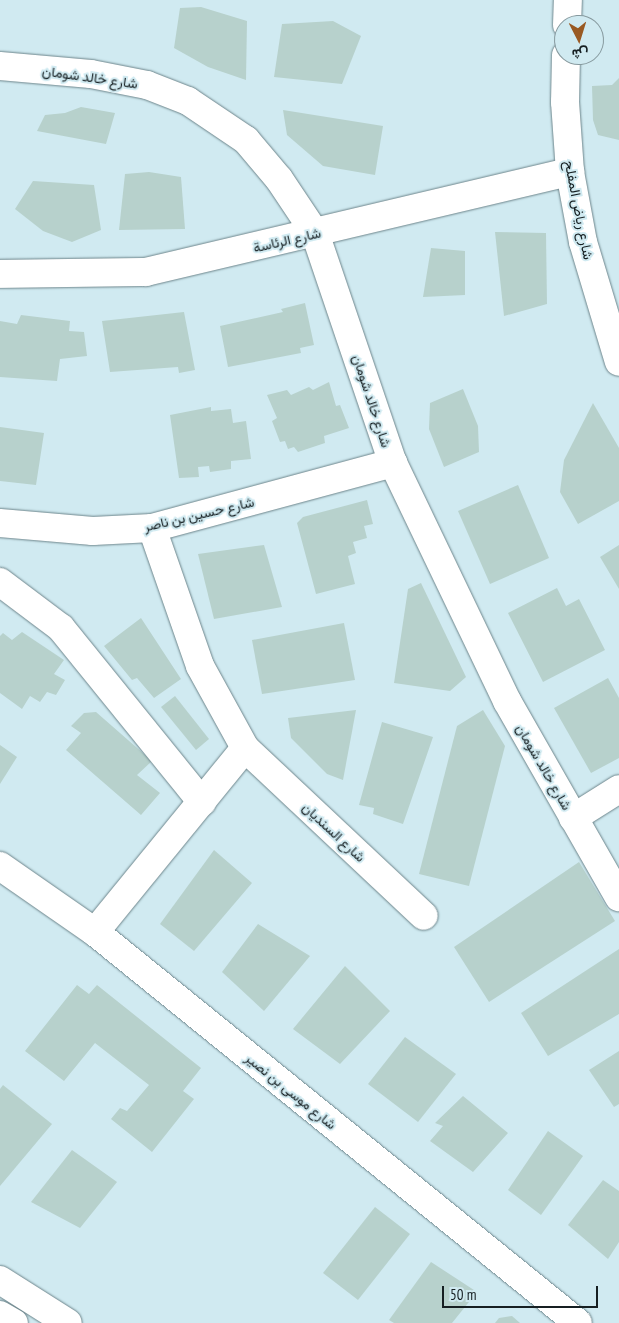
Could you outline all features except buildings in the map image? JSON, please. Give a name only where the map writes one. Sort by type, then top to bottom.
[{"type":"street","points":[[567,15],[568,0]]},
{"type":"street","name":"شارع رياض المفلح","points":[[566,65],[565,102],[570,172],[583,242],[619,362]]},
{"type":"street","name":"شارع خالد شومان","points":[[0,66],[101,76],[147,85],[188,102],[246,140],[279,179],[315,233],[393,463],[507,701],[619,897]]},
{"type":"street","name":"شارع الرئاسة","points":[[0,274],[146,272],[570,172]]},
{"type":"street","name":"شارع حسين بن ناصر","points":[[0,523],[93,531],[152,528],[393,463]]},
{"type":"street","name":"شارع السنديان","points":[[152,528],[200,666],[245,748],[424,916]]},
{"type":"street","points":[[0,582],[61,628],[202,802]]},
{"type":"street","points":[[95,932],[245,748]]},
{"type":"street","points":[[573,818],[619,789]]},
{"type":"street","name":"شارع موسى بن نصير","points":[[0,866],[95,932],[578,1323]]},
{"type":"street","points":[[0,1280],[68,1323]]},
{"type":"street","points":[[0,1315],[14,1323]]}]
